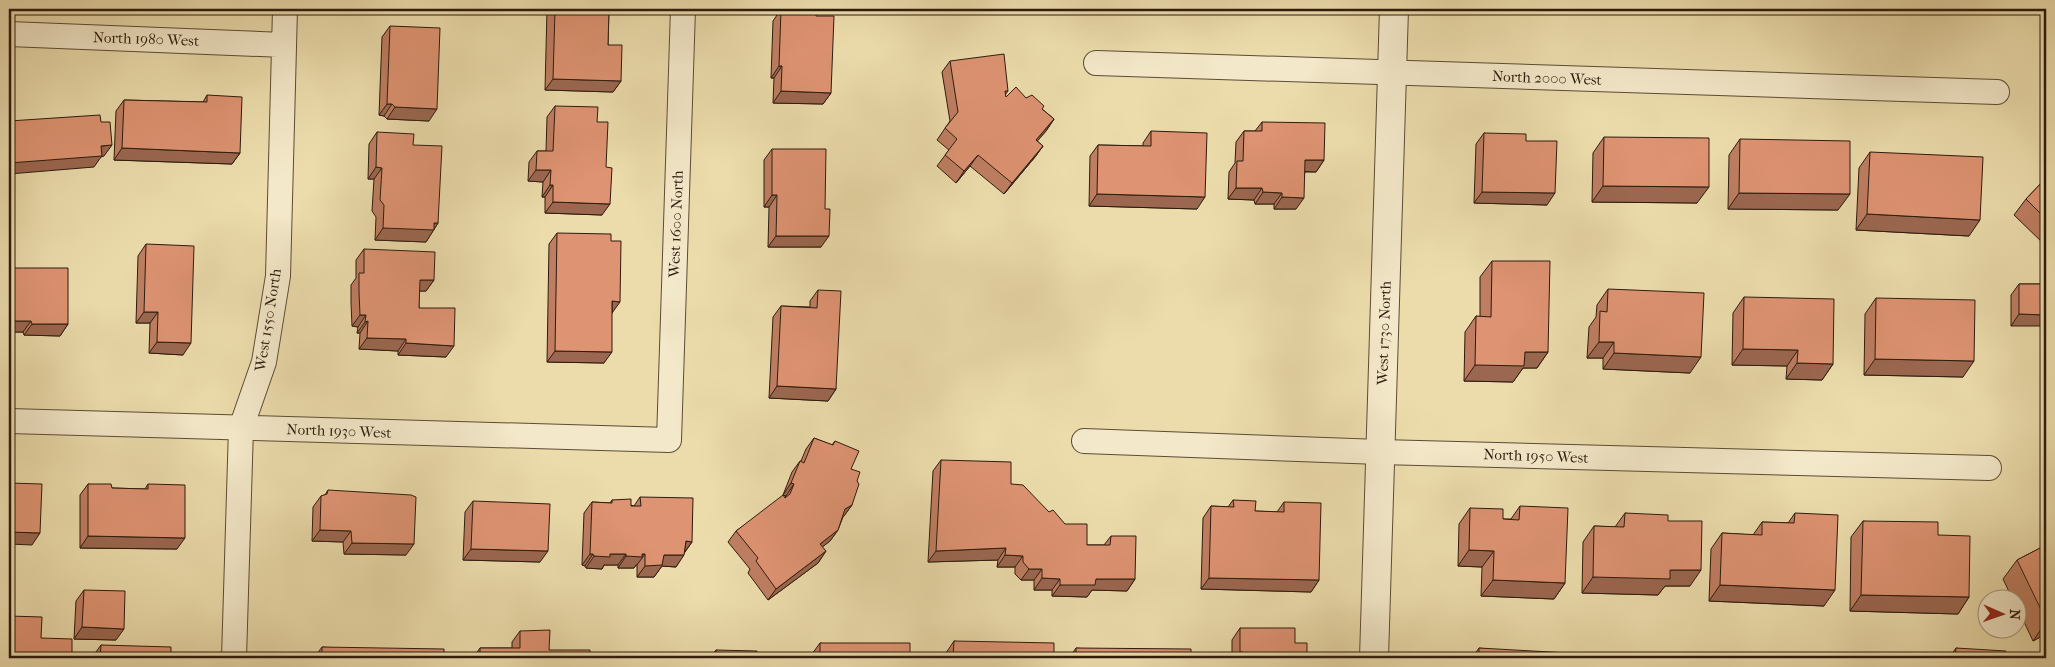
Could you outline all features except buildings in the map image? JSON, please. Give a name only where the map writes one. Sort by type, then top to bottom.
[{"type":"street","name":"West 1550 North","points":[[234,658],[241,428],[264,362],[278,276],[285,9]]},
{"type":"street","name":"West 1600 North","points":[[669,440],[683,9]]},
{"type":"street","name":"West 1730 North","points":[[1374,658],[1394,9]]},
{"type":"street","name":"North 1980 West","points":[[9,34],[284,45]]},
{"type":"street","name":"North 2000 West","points":[[1096,64],[1997,92]]},
{"type":"street","name":"North 1930 West","points":[[9,421],[669,440]]},
{"type":"street","name":"North 1950 West","points":[[1084,440],[1380,452],[1989,468]]}]
